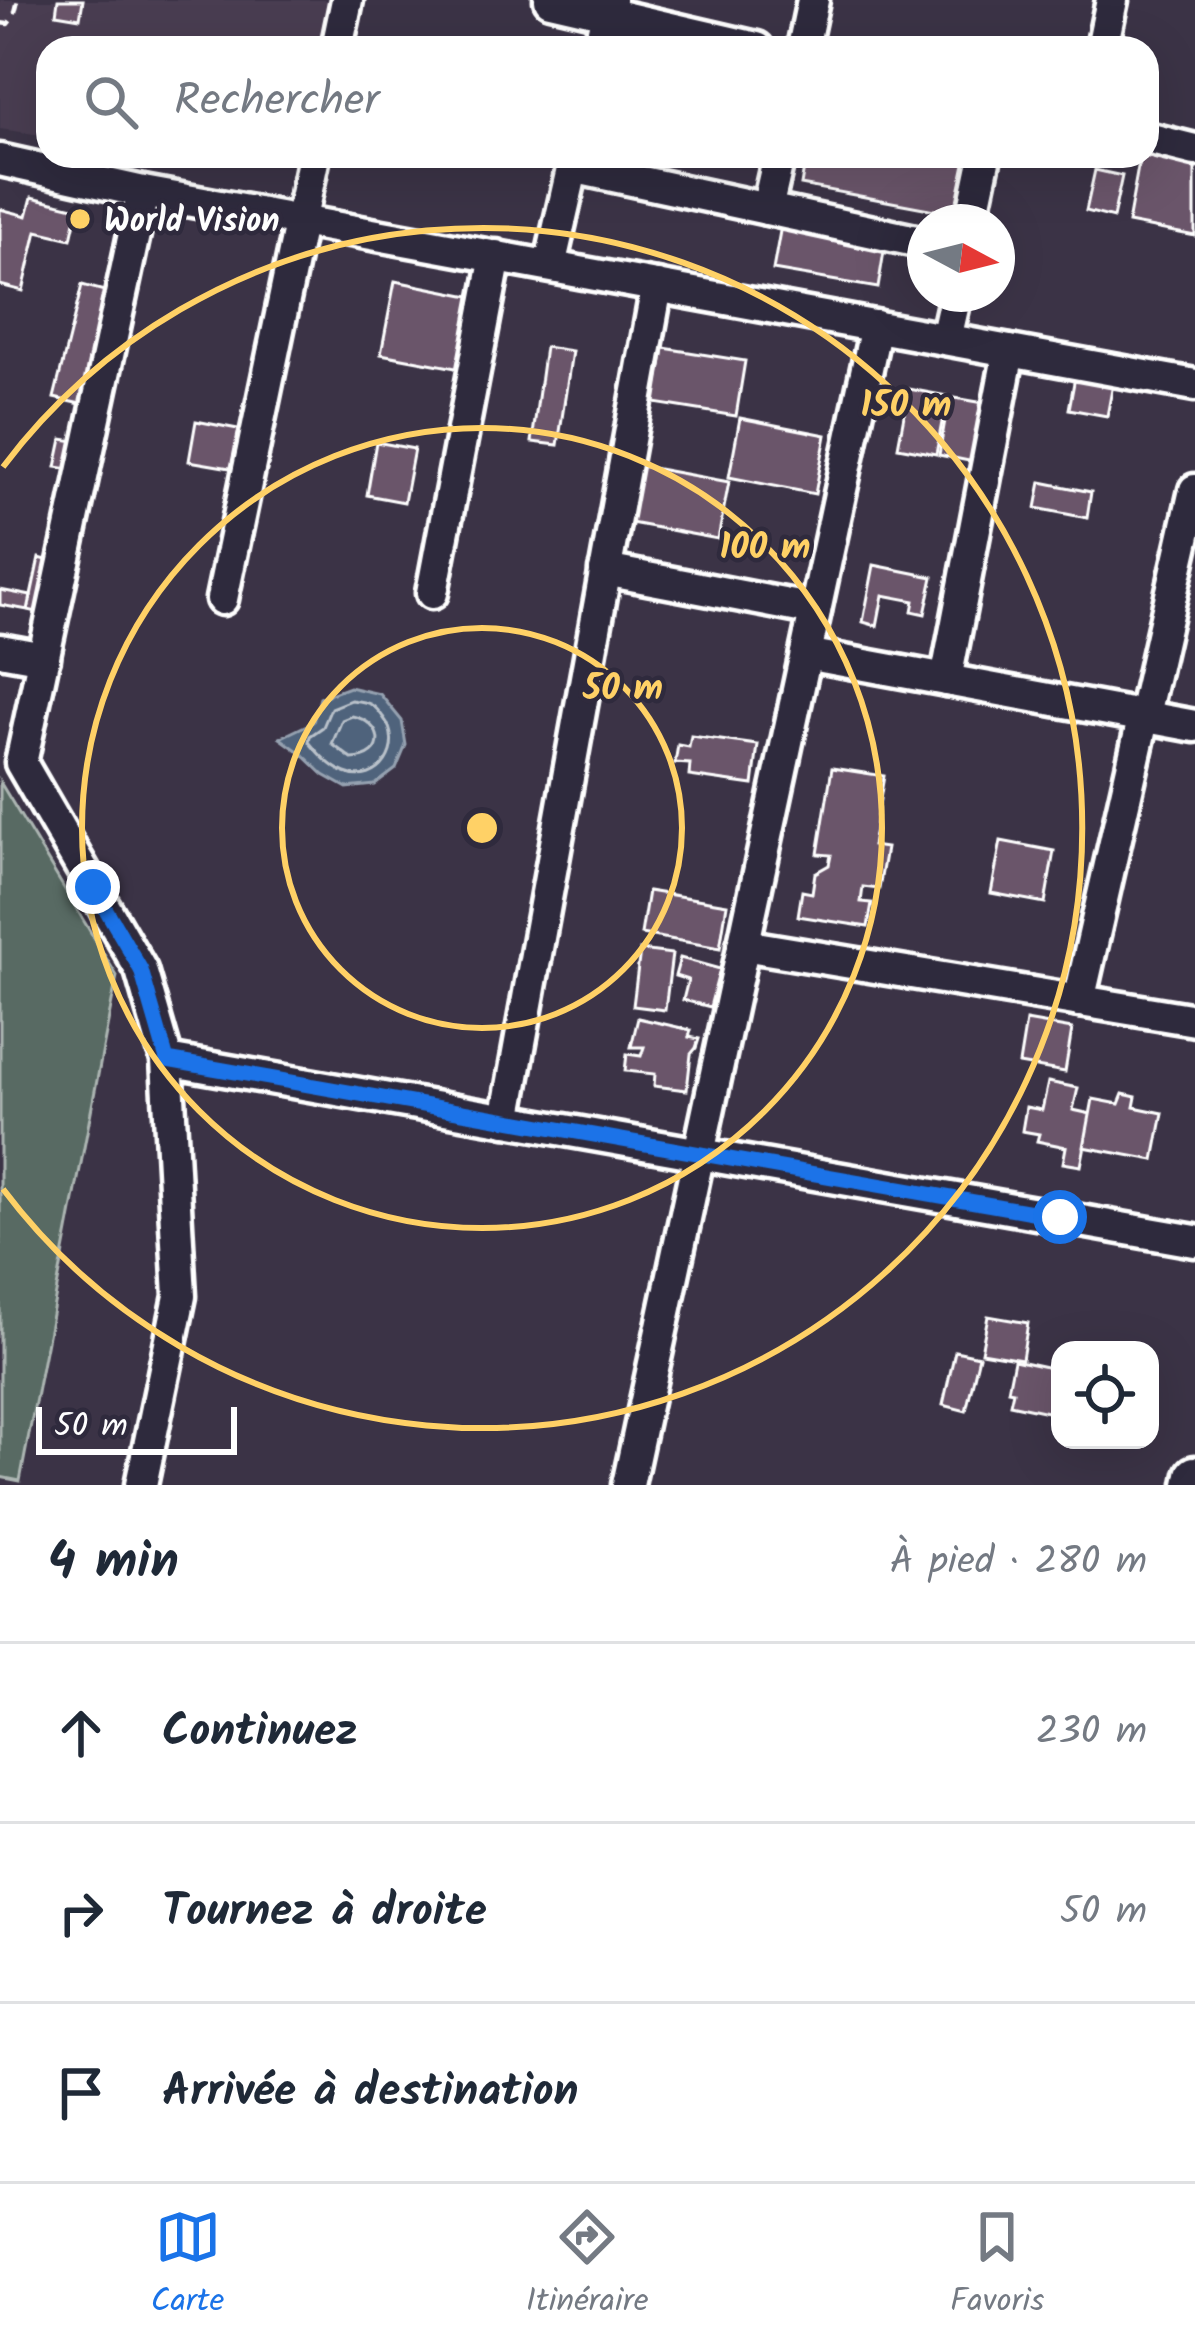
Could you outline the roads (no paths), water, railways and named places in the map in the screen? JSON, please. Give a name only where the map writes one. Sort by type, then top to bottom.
[{"type":"street","points":[[340,36],[347,0]]},
{"type":"street","points":[[550,0],[608,7],[713,36]]},
{"type":"street","points":[[806,36],[813,0]]},
{"type":"street","points":[[1104,36],[1112,0]]},
{"type":"street","points":[[1159,141],[1195,149]]},
{"type":"street","points":[[0,160],[143,192],[1195,385]]},
{"type":"street","points":[[223,599],[312,168]]},
{"type":"street","points":[[550,266],[572,168]]},
{"type":"street","points":[[602,168],[907,239]]},
{"type":"street","points":[[767,209],[776,168]]},
{"type":"street","points":[[975,204],[982,168]]},
{"type":"street","points":[[141,1485],[180,1296],[167,1060],[141,970],[21,763],[143,192]]},
{"type":"street","points":[[432,593],[496,256]]},
{"type":"street","points":[[506,1120],[657,286]]},
{"type":"street","points":[[946,339],[952,312]]},
{"type":"street","points":[[628,1485],[876,326]]},
{"type":"street","points":[[946,680],[1009,351]]},
{"type":"street","points":[[1079,1000],[1195,490]]},
{"type":"street","points":[[605,570],[815,610]]},
{"type":"street","points":[[0,650],[44,658]]},
{"type":"street","points":[[806,654],[1195,726]]},
{"type":"street","points":[[743,944],[1195,1020]]},
{"type":"street","points":[[167,1060],[1195,1241]]},
{"type":"street","points":[[1193,1485],[1195,1475]]},
{"type":"water","points":[[349,687],[380,694],[402,721],[406,745],[396,769],[375,785],[347,788],[280,738],[313,722],[320,698]]},
{"type":"place","name":"World Vision","points":[[80,219]]}]
